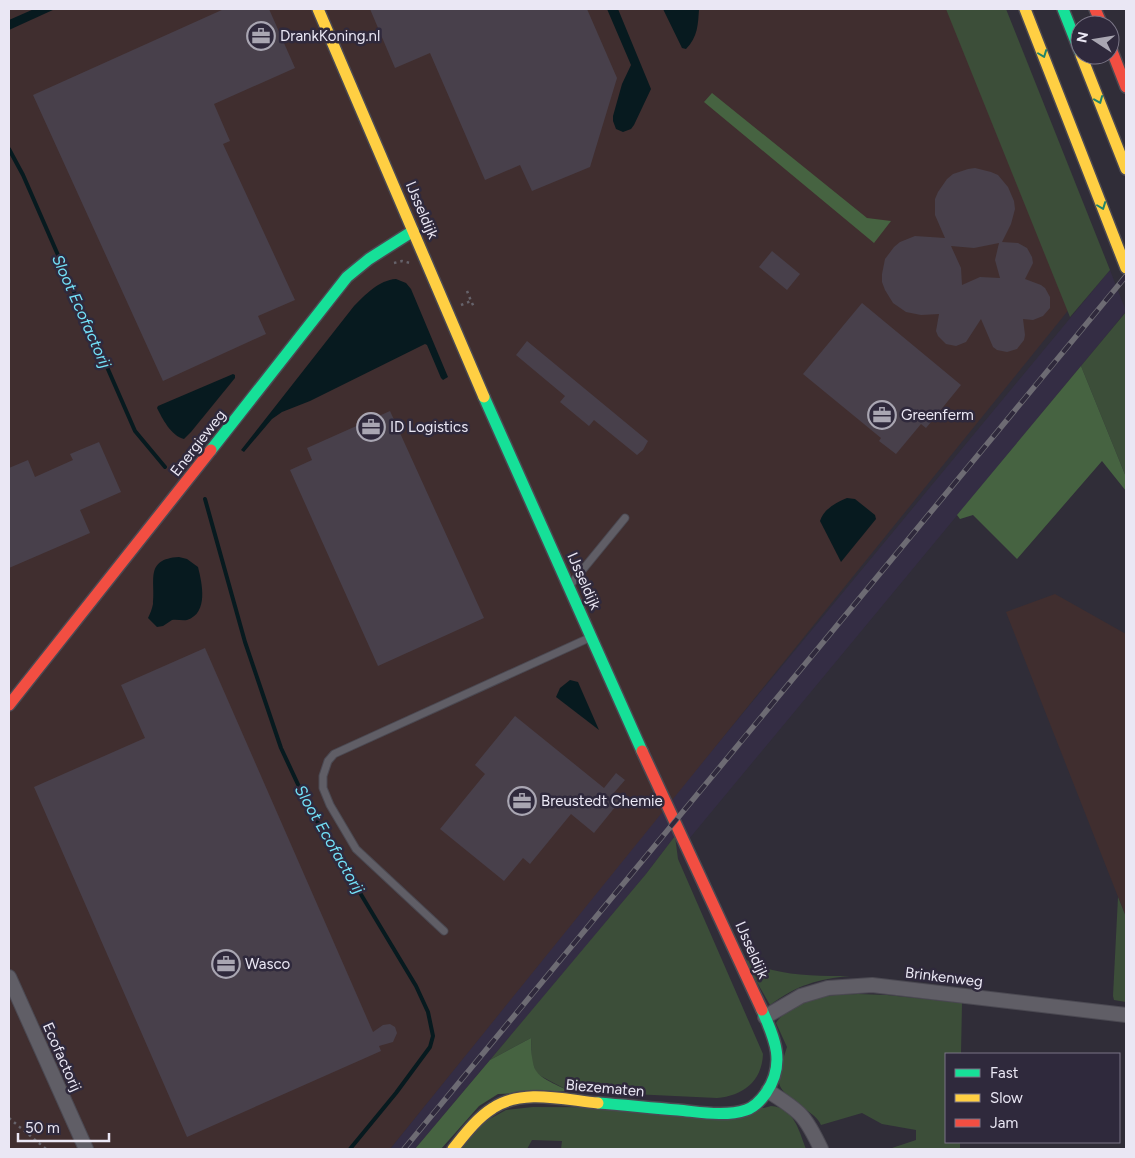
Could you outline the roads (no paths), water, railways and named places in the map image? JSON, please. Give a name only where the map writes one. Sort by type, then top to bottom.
[{"type":"main road","name":"IJsseldijk","points":[[318,9],[475,375],[765,1018],[774,1043],[778,1062],[776,1074],[768,1091]]},
{"type":"main road","points":[[1025,9],[1124,263]]},
{"type":"main road","points":[[1063,9],[1070,26]]},
{"type":"main road","points":[[1085,65],[1126,169]]},
{"type":"main road","points":[[1117,65],[1126,87]]},
{"type":"main road","name":"Energieweg","points":[[9,705],[347,277],[369,259],[413,231]]},
{"type":"main road","name":"Energieweg","points":[[9,700],[22,690]]},
{"type":"main road","name":"Biezematen","points":[[452,1149],[477,1120],[489,1110],[512,1099],[536,1097],[726,1113],[750,1108],[768,1091]]},
{"type":"street","name":"Ecofactorij","points":[[9,978],[86,1149]]},
{"type":"street","name":"Brinkenweg","points":[[765,1018],[801,996],[828,988],[872,985],[1126,1015]]},
{"type":"street","points":[[768,1091],[796,1108],[810,1125],[821,1149]]},
{"type":"lane","points":[[569,586],[625,518]]},
{"type":"lane","points":[[444,931],[356,849],[330,805],[323,788],[323,776],[328,761],[334,754],[592,637]]},
{"type":"water","points":[[34,9],[55,9],[9,30],[9,20]]},
{"type":"water","points":[[607,9],[618,9],[651,89],[634,125],[631,129],[623,132],[616,129],[613,116],[622,84],[631,65]]},
{"type":"water","points":[[663,9],[699,9],[695,35],[686,49],[682,48]]},
{"type":"water","points":[[396,279],[406,283],[411,289],[448,377],[443,380],[441,378],[425,344],[310,401],[282,412],[272,419],[244,452],[241,450],[354,306],[378,285]]},
{"type":"water","points":[[233,374],[235,378],[184,439],[171,431],[159,412],[158,406]]},
{"type":"water","points":[[847,498],[855,499],[875,515],[876,519],[841,562],[820,521],[830,507]]},
{"type":"water","points":[[179,557],[187,559],[198,567],[202,589],[199,611],[187,620],[172,620],[163,626],[157,627],[148,618],[153,604],[154,573],[156,567],[161,562]]},
{"type":"water","points":[[570,680],[578,682],[599,730],[556,697],[560,688]]},
{"type":"waterway","name":"Sloot Ecofactorij","points":[[9,149],[23,175],[135,431],[165,467]]},
{"type":"waterway","name":"Sloot Ecofactorij","points":[[205,499],[245,642],[281,748],[309,808],[416,986],[428,1012],[433,1036],[430,1047],[396,1093],[350,1149]]},
{"type":"railway","points":[[404,1149],[1126,276]]},
{"type":"place","name":"DrankKoning.nl","points":[[261,36]]},
{"type":"place","name":"Greenferm","points":[[882,415]]},
{"type":"place","name":"ID Logistics","points":[[371,427]]},
{"type":"place","name":"Breustedt Chemie","points":[[522,801]]},
{"type":"place","name":"Wasco","points":[[226,964]]}]
